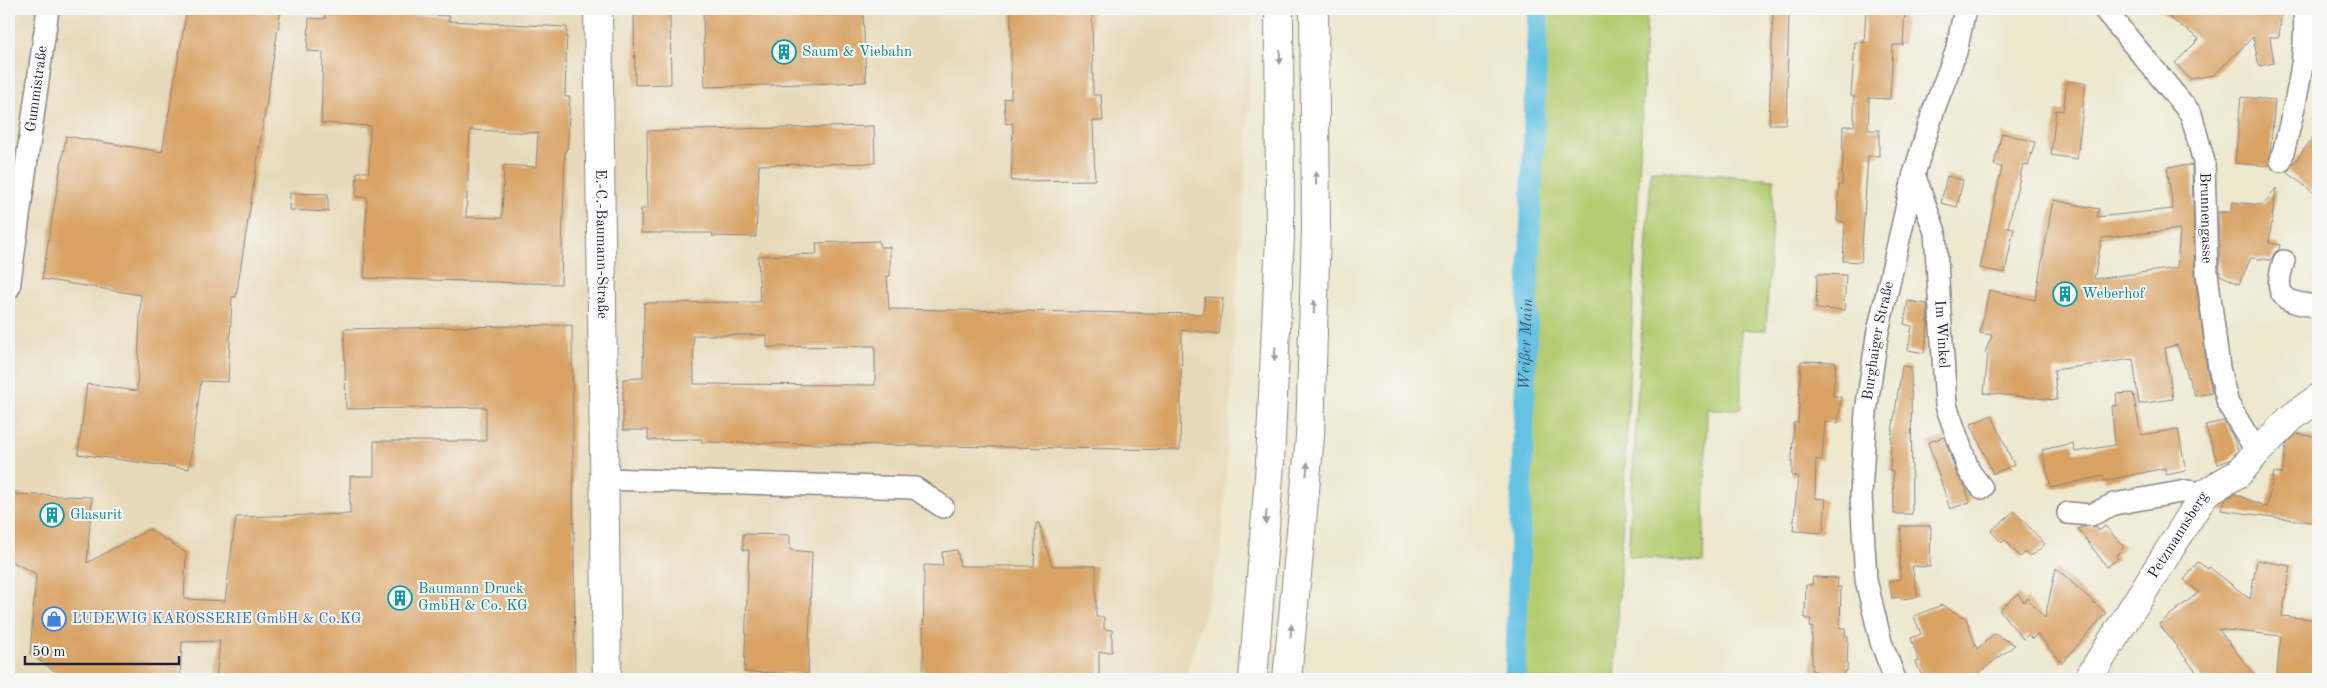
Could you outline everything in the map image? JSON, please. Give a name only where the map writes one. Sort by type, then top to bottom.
[{"type":"main road","name":"E.-C.-Baumann-Straße","points":[[598,9],[607,679]]},
{"type":"main road","points":[[1253,678],[1270,464],[1280,246],[1280,9]]},
{"type":"main road","points":[[1287,679],[1310,437],[1316,226],[1314,9]]},
{"type":"main road","name":"Petzmannsberg","points":[[2088,679],[2205,492],[2239,473],[2256,452],[2291,418],[2318,398]]},
{"type":"street","name":"Gummistraße","points":[[9,288],[48,9]]},
{"type":"street","name":"Burghaiger Straße","points":[[1895,679],[1882,642],[1866,580],[1861,494],[1866,412],[1877,336],[1914,174],[1934,109],[1956,52],[1965,9]]},
{"type":"street","name":"Brunnengasse","points":[[2104,9],[2190,114],[2204,162],[2207,273],[2219,368],[2228,404],[2256,452]]},
{"type":"street","points":[[2281,161],[2290,127],[2302,57],[2305,25],[2304,9]]},
{"type":"street","name":"Im Winkel","points":[[1914,174],[1935,232],[1946,404],[1969,471],[1982,488]]},
{"type":"street","points":[[2284,261],[2280,274],[2281,294],[2285,298],[2318,306]]},
{"type":"street","points":[[604,479],[916,488],[943,507]]},
{"type":"street","points":[[2068,513],[2091,515],[2114,504],[2186,491],[2205,492]]},
{"type":"shaded area","points":[[9,9],[1252,9],[1251,75],[1221,554],[1185,679],[9,679]]},
{"type":"green space","points":[[1539,9],[1647,9],[1615,679],[1518,679]]},
{"type":"green space","points":[[1651,170],[1774,179],[1766,330],[1741,330],[1741,409],[1707,409],[1703,563],[1628,556]]},
{"type":"building","points":[[187,9],[281,9],[236,297],[232,297],[228,382],[201,381],[189,469],[78,454],[87,384],[137,391],[141,295],[42,279],[66,136],[162,152]]},
{"type":"building","points":[[634,9],[670,9],[671,84],[635,85]]},
{"type":"building","name":"Saum & Viebahn","points":[[703,9],[863,9],[866,82],[705,87]]},
{"type":"building","points":[[1011,9],[1092,9],[1093,95],[1101,95],[1103,121],[1093,121],[1095,180],[1011,181],[1013,123],[1006,124],[1004,99],[1011,98]]},
{"type":"building","points":[[1773,9],[1789,9],[1786,124],[1769,124]]},
{"type":"building","points":[[1866,9],[1905,9],[1903,45],[1893,45],[1890,99],[1869,98],[1868,130],[1879,130],[1879,156],[1868,156],[1861,262],[1843,261],[1845,222],[1837,221],[1839,185],[1842,185],[1843,126],[1854,126],[1854,97],[1851,96],[1855,42],[1864,43]]},
{"type":"building","points":[[2158,9],[2282,9],[2279,37],[2270,37],[2274,63],[2259,66],[2253,37],[2214,75],[2190,79],[2175,63],[2199,39]]},
{"type":"building","points":[[325,10],[450,16],[448,21],[567,27],[565,97],[570,97],[567,150],[565,150],[561,284],[364,278],[367,197],[356,197],[357,172],[369,172],[370,126],[321,123],[323,52],[307,51],[309,18],[325,19]],"holes":[[[470,130],[538,133],[536,167],[504,165],[502,218],[466,217]]]},
{"type":"building","points":[[2067,81],[2086,83],[2077,159],[2051,155],[2056,110],[2063,111]]},
{"type":"building","points":[[2241,97],[2275,100],[2269,166],[2235,163]]},
{"type":"building","points":[[874,126],[875,163],[759,165],[756,237],[712,236],[713,233],[641,233],[641,209],[648,209],[647,131]]},
{"type":"building","points":[[2318,131],[2318,196],[2287,172]]},
{"type":"building","points":[[2002,133],[2035,142],[2028,166],[2023,165],[2008,227],[2014,228],[2005,273],[1980,268],[2002,167],[1994,165]]},
{"type":"building","points":[[2192,165],[2195,274],[2207,370],[2212,393],[2195,396],[2177,345],[2165,348],[2173,399],[2139,404],[2133,359],[2054,370],[2057,400],[1984,393],[1988,354],[1985,353],[1992,335],[1980,333],[1989,290],[2035,300],[2053,200],[2099,209],[2097,217],[2173,209],[2167,167]],"holes":[[[2180,229],[2177,268],[2094,279],[2102,238]]]},
{"type":"building","points":[[1947,176],[1963,180],[1957,207],[1941,203]]},
{"type":"building","points":[[2276,188],[2269,243],[2280,245],[2279,250],[2275,252],[2271,260],[2251,258],[2239,284],[2220,275],[2218,212],[2231,212],[2232,202],[2263,205]]},
{"type":"building","points":[[290,193],[328,194],[328,212],[289,210]]},
{"type":"building","points":[[879,241],[880,247],[890,247],[890,276],[887,276],[889,309],[1203,314],[1205,297],[1223,298],[1219,334],[1182,330],[1180,450],[701,442],[702,439],[648,440],[648,430],[623,430],[623,379],[643,378],[644,303],[760,302],[758,256],[817,254],[816,243]],"holes":[[[693,335],[767,335],[767,347],[875,346],[875,385],[694,384]]]},
{"type":"building","points":[[1817,274],[1846,275],[1844,310],[1816,309]]},
{"type":"building","points":[[1908,301],[1927,304],[1928,326],[1924,353],[1908,350],[1912,326],[1904,324]]},
{"type":"building","name":"Baumann Druck GmbH & Co. KG","points":[[572,325],[575,679],[216,679],[220,641],[182,642],[180,679],[76,679],[68,674],[63,677],[30,654],[36,574],[9,560],[14,494],[92,497],[87,563],[149,529],[186,553],[184,599],[225,601],[236,517],[350,514],[350,476],[374,476],[374,441],[486,441],[486,407],[346,409],[344,329]]},
{"type":"building","points":[[1801,361],[1836,362],[1833,396],[1841,397],[1838,423],[1825,421],[1822,460],[1816,459],[1815,498],[1826,499],[1823,533],[1793,531],[1798,476],[1792,476],[1792,458],[1794,422],[1798,423]]},
{"type":"building","points":[[1902,366],[1911,367],[1912,514],[1894,514],[1893,472],[1890,471],[1891,439]]},
{"type":"building","points":[[2133,393],[2141,435],[2178,429],[2186,471],[2166,475],[2165,468],[2104,481],[2103,476],[2051,488],[2042,450],[2073,443],[2075,452],[2115,445],[2112,406],[2117,406],[2116,394]]},
{"type":"building","points":[[1992,415],[2014,465],[1993,474],[1971,424]]},
{"type":"building","points":[[2224,421],[2238,450],[2230,460],[2218,464],[2205,425]]},
{"type":"building","points":[[2297,434],[2318,437],[2318,523],[2221,510],[2226,499],[2235,494],[2267,507],[2274,472],[2282,474],[2286,445]]},
{"type":"building","points":[[1944,437],[1957,475],[1965,486],[1970,502],[1950,509],[1928,442]]},
{"type":"building","points":[[2014,511],[2045,544],[2033,555],[2027,555],[2025,552],[2020,557],[2005,540],[2002,543],[1991,531]]},
{"type":"building","points":[[1036,523],[1039,523],[1052,566],[1096,566],[1096,617],[1104,617],[1104,629],[1112,630],[1112,652],[1099,652],[1099,679],[923,679],[924,565],[943,566],[942,552],[957,550],[960,566],[1034,566]]},
{"type":"building","points":[[1901,526],[1931,526],[1930,567],[1912,566],[1918,597],[1892,598],[1889,581],[1900,579]]},
{"type":"building","points":[[2096,526],[2099,531],[2105,526],[2124,547],[2116,555],[2118,559],[2107,567],[2078,529]]},
{"type":"building","points":[[743,534],[790,535],[790,550],[812,552],[808,674],[744,672],[749,550],[743,550]]},
{"type":"building","points":[[2257,560],[2291,566],[2282,616],[2318,620],[2318,679],[2276,679],[2281,636],[2218,629],[2258,679],[2202,679],[2159,624],[2199,592],[2184,580],[2198,562],[2208,569],[2209,567],[2250,599]]},
{"type":"building","points":[[2056,568],[2106,613],[2062,663],[2037,634],[2032,639],[2028,635],[2023,639],[1999,610],[2018,594],[2024,602],[2027,598],[2045,618]]},
{"type":"building","points":[[1813,577],[1838,578],[1837,587],[1841,587],[1840,628],[1846,628],[1845,636],[1848,636],[1847,671],[1844,672],[1843,679],[1816,678],[1816,671],[1812,671],[1811,619],[1805,619],[1806,585],[1812,585]]},
{"type":"building","points":[[1942,605],[1966,618],[1977,649],[1994,634],[2015,645],[1971,679],[1923,679],[1916,662],[1919,661],[1911,638],[1921,634],[1914,616]]},
{"type":"waterway","name":"Weißer Main","points":[[1515,679],[1538,9]]},
{"type":"place","name":"Saum & Viebahn","points":[[784,52]]},
{"type":"place","name":"Weberhof","points":[[2065,294]]},
{"type":"place","name":"Glasurit","points":[[52,515]]},
{"type":"place","name":"Baumann Druck GmbH & Co. KG","points":[[400,598]]},
{"type":"place","name":"LUDEWIG KAROSSERIE GmbH & Co.KG","points":[[54,619]]}]
